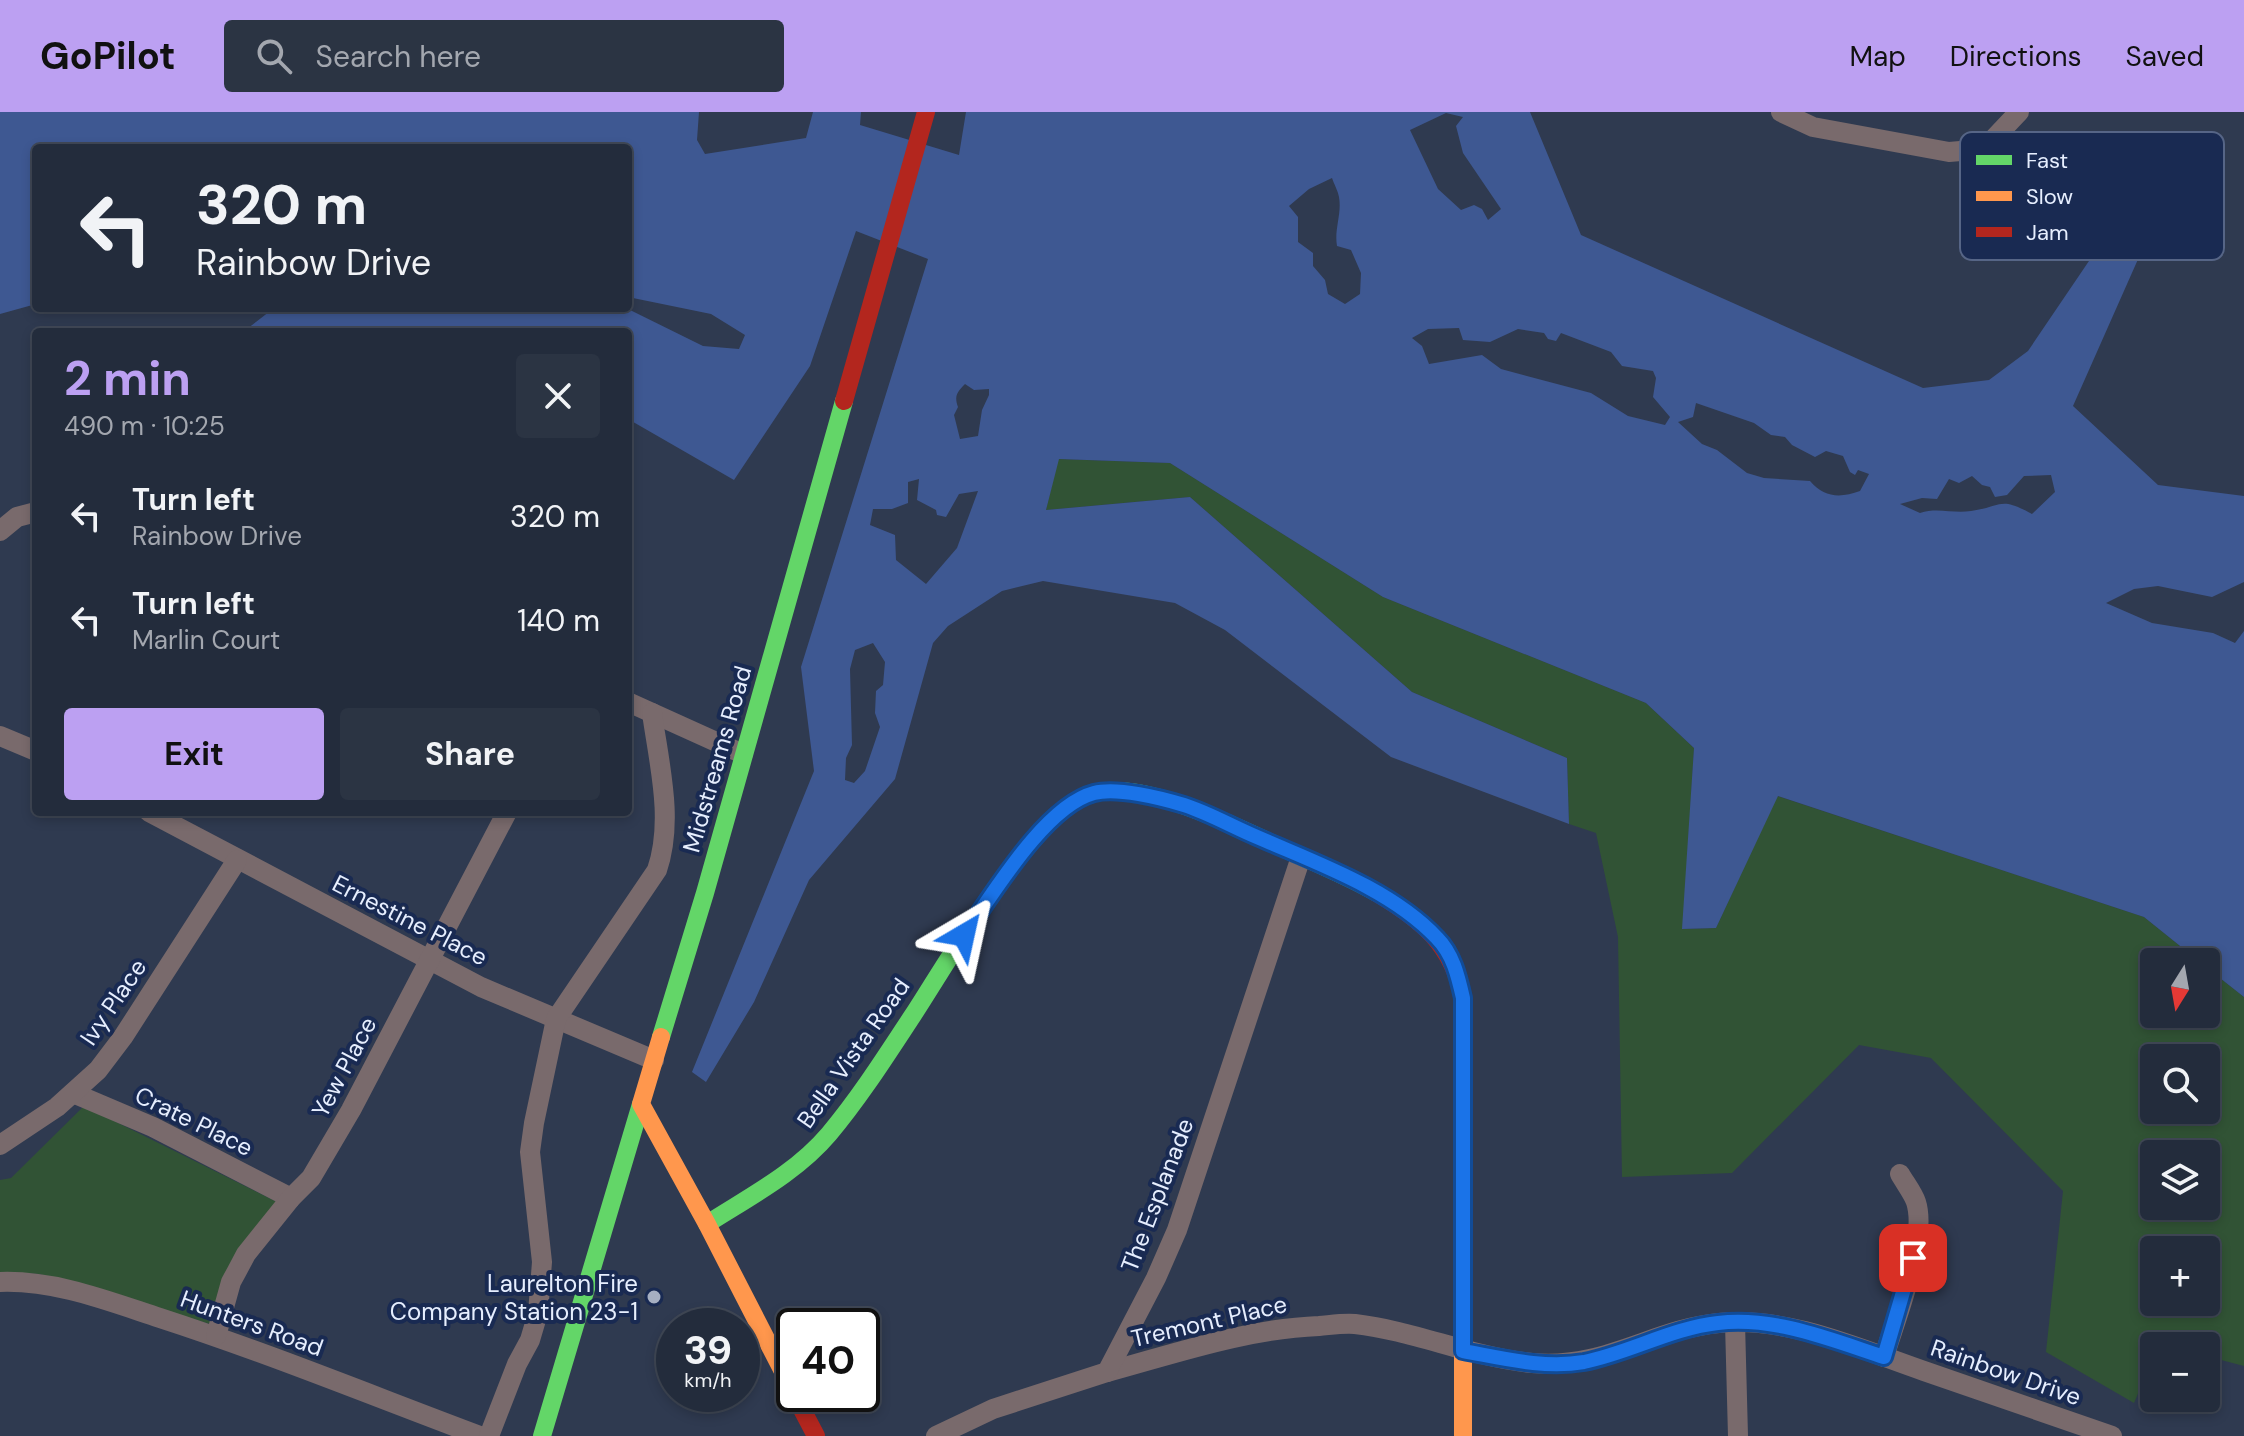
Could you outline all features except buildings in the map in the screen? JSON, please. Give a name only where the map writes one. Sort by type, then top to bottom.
[{"type":"street","name":"Midstreams Road","points":[[542,1436],[705,893],[926,112]]},
{"type":"street","points":[[1781,112],[1813,127],[1949,152],[1960,151]]},
{"type":"street","points":[[2000,132],[2019,112]]},
{"type":"street","points":[[0,531],[17,517],[32,513]]},
{"type":"street","points":[[632,704],[743,754]]},
{"type":"street","points":[[489,1436],[517,1364],[530,1340],[538,1313],[542,1262],[530,1152],[556,1019],[657,870],[664,849],[666,821],[652,713]]},
{"type":"street","points":[[0,736],[32,749]]},
{"type":"street","name":"Bella Vista Road","points":[[707,1224],[800,1162],[827,1137],[1034,837],[1079,799],[1096,792],[1121,792],[1185,806],[1350,878],[1403,910],[1438,939],[1457,969],[1463,998],[1463,1436]]},
{"type":"street","name":"Ernestine Place","points":[[156,816],[481,987],[654,1060]]},
{"type":"street","name":"Yew Place","points":[[216,1336],[231,1282],[246,1254],[311,1178],[351,1110],[505,816]]},
{"type":"street","name":"The Esplanade","points":[[1107,1372],[1177,1230],[1301,857]]},
{"type":"street","name":"Ivy Place","points":[[0,1145],[57,1107],[98,1070],[123,1037],[237,860]]},
{"type":"street","name":"Crate Place","points":[[73,1093],[153,1127],[291,1198]]},
{"type":"street","points":[[641,1104],[776,1359]]},
{"type":"street","points":[[1884,1357],[1913,1258],[1918,1230],[1916,1203],[1900,1174]]},
{"type":"street","name":"Hunters Road","points":[[0,1282],[46,1284],[113,1302],[216,1336],[480,1436]]},
{"type":"street","name":"Rainbow Drive","points":[[1463,1351],[1533,1363],[1580,1362],[1718,1323],[1777,1326],[1884,1357],[2069,1429],[2112,1436]]},
{"type":"street","points":[[1735,1323],[1738,1436]]},
{"type":"street","name":"Tremont Place","points":[[1107,1372],[1245,1335],[1301,1326],[1352,1324],[1399,1331],[1463,1351]]},
{"type":"street","points":[[936,1436],[993,1409],[1107,1372]]},
{"type":"street","points":[[803,1412],[816,1436]]},
{"type":"green space","points":[[1058,459],[1170,463],[1383,597],[1646,703],[1694,748],[1683,929],[1716,928],[1777,796],[2144,917],[2183,948],[2140,948],[2140,1028],[2220,1028],[2220,978],[2244,997],[2244,1366],[2220,1360],[2220,1332],[2140,1332],[2140,1389],[2134,1403],[2046,1352],[2063,1191],[1931,1058],[1859,1045],[1732,1173],[1622,1177],[1618,937],[1596,833],[1569,824],[1567,758],[1412,692],[1190,497],[1046,510]]},
{"type":"green space","points":[[84,1106],[279,1203],[210,1324],[39,1274],[0,1272],[0,1180],[11,1178]]},
{"type":"water","points":[[0,112],[699,112],[697,140],[705,154],[806,138],[813,112],[861,112],[860,125],[959,155],[966,112],[1530,112],[1581,235],[1923,388],[1989,380],[2028,351],[2090,260],[2138,260],[2073,406],[2158,485],[2244,496],[2244,582],[2212,597],[2158,586],[2134,589],[2106,603],[2152,623],[2213,633],[2235,643],[2244,631],[2244,997],[2220,978],[2220,948],[2183,948],[2144,917],[1778,796],[1716,928],[1682,929],[1694,748],[1646,703],[1383,597],[1170,463],[1059,459],[1046,510],[1190,497],[1412,692],[1567,758],[1569,824],[1391,757],[1225,630],[1175,603],[1043,581],[1002,591],[948,626],[933,643],[895,779],[809,880],[754,1002],[706,1082],[692,1072],[814,771],[801,667],[928,259],[856,231],[810,366],[734,480],[632,421],[632,328],[248,328],[269,312],[632,311],[703,346],[739,349],[745,335],[711,314],[632,298],[632,144],[32,144],[32,305],[0,314]],"holes":[[[1446,113],[1463,117],[1456,126],[1463,153],[1501,209],[1488,220],[1482,209],[1474,205],[1461,210],[1438,189],[1410,130]],[[1332,178],[1340,203],[1337,246],[1351,250],[1361,273],[1360,294],[1345,304],[1328,294],[1325,280],[1313,266],[1313,253],[1298,242],[1298,217],[1289,206],[1309,189]],[[1459,328],[1463,340],[1490,342],[1518,329],[1544,333],[1548,339],[1556,341],[1561,333],[1611,352],[1622,366],[1653,371],[1656,378],[1653,397],[1670,417],[1665,425],[1628,416],[1591,393],[1501,369],[1482,355],[1429,364],[1422,346],[1412,338],[1428,329]],[[965,384],[974,390],[989,389],[978,436],[960,439],[954,415],[958,407],[956,397]],[[1696,403],[1754,423],[1771,435],[1785,437],[1792,445],[1815,457],[1826,451],[1843,456],[1850,472],[1855,475],[1858,470],[1869,474],[1860,491],[1840,495],[1821,491],[1810,481],[1764,478],[1747,473],[1717,450],[1702,444],[1678,422],[1693,417]],[[2051,475],[2055,492],[2032,514],[2007,504],[1964,512],[1920,513],[1900,504],[1922,498],[1937,499],[1949,479],[1959,483],[1972,476],[1982,485],[1990,487],[1995,497],[2007,495],[2024,476]],[[919,479],[917,500],[936,510],[937,515],[946,517],[959,494],[978,491],[957,548],[926,584],[896,560],[895,535],[870,525],[873,509],[892,509],[908,503],[908,482]],[[873,643],[885,662],[883,685],[876,691],[875,713],[880,727],[865,771],[854,783],[845,780],[846,758],[852,745],[850,669],[855,650]]]},
{"type":"traffic: fast","points":[[661,1037],[705,893],[844,401]]},
{"type":"traffic: fast","points":[[707,1224],[802,1161],[829,1134],[883,1061],[994,890],[1020,855],[1071,804],[1094,793],[1116,791],[1167,800],[1220,819],[1377,893]]},
{"type":"traffic: fast","points":[[542,1436],[641,1104]]},
{"type":"traffic: slow","points":[[661,1037],[641,1104],[776,1358]]},
{"type":"traffic: slow","points":[[1463,1204],[1463,1436]]},
{"type":"traffic: jam","points":[[844,401],[926,112]]},
{"type":"traffic: jam","points":[[1377,893],[1408,913],[1433,936],[1452,963],[1458,979],[1463,998],[1463,1204]]},
{"type":"traffic: jam","points":[[803,1412],[816,1436]]},
{"type":"place","name":"Laurelton Fire Company Station 23-1","points":[[654,1297]]},
{"type":"route","points":[[964,935],[1034,837],[1058,814],[1079,799],[1096,792],[1121,792],[1185,806],[1350,878],[1403,910],[1438,939],[1457,969],[1463,998],[1463,1351],[1533,1363],[1580,1362],[1620,1353],[1681,1332],[1718,1323],[1735,1323],[1777,1326],[1884,1357],[1913,1258]]}]
